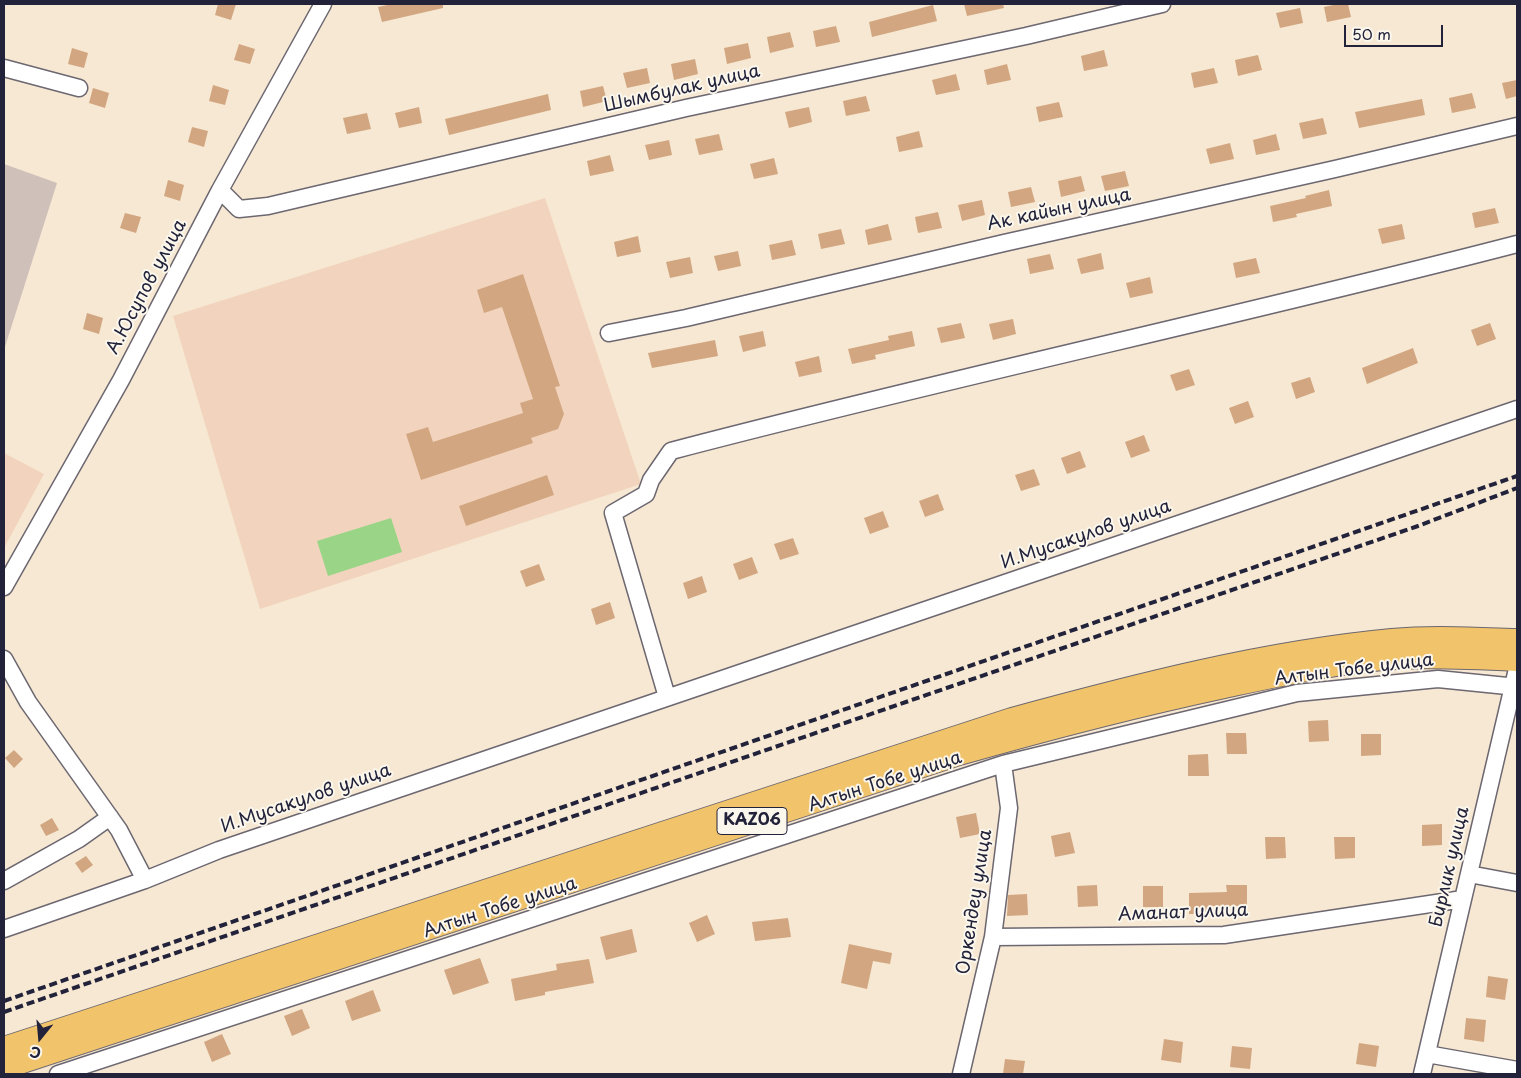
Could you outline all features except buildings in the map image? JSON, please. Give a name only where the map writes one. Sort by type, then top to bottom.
[{"type":"highway","name":"KАZ06","points":[[4,1049],[1012,720],[1097,697],[1221,669],[1337,648],[1393,641],[1451,638],[1517,641]]},
{"type":"highway","name":"KАZ06","points":[[4,1067],[959,753],[1101,713],[1262,677],[1339,664],[1451,655],[1517,659]]},
{"type":"street","name":"А.Юсупов улица","points":[[4,587],[121,380],[220,190],[323,4]]},
{"type":"street","name":"Шымбулак улица","points":[[220,190],[238,209],[268,206],[686,108],[1026,36],[1162,4]]},
{"type":"street","points":[[4,68],[79,88]]},
{"type":"street","name":"Ак кайын улица","points":[[610,333],[686,318],[1517,126]]},
{"type":"street","points":[[667,696],[613,513],[646,494],[651,480],[671,452],[1051,357],[1380,280],[1517,244]]},
{"type":"street","name":"И.Мусакулов улица","points":[[4,930],[145,880],[228,847],[667,696],[1517,409]]},
{"type":"street","points":[[4,659],[28,702],[119,830],[145,880]]},
{"type":"street","name":"Бирлик улица","points":[[1422,1074],[1515,686],[1517,668]]},
{"type":"street","name":"Алтын Тобе улица","points":[[58,1074],[1003,764],[1297,693],[1438,679],[1515,686]]},
{"type":"street","name":"Оркендеу улица","points":[[961,1074],[993,937],[1009,808],[1003,764]]},
{"type":"street","points":[[4,881],[79,839],[110,817]]},
{"type":"street","points":[[1469,874],[1517,883]]},
{"type":"street","name":"Аманат улица","points":[[993,937],[1224,935],[1463,899]]},
{"type":"street","points":[[1427,1054],[1517,1070]]},
{"type":"shaded area","points":[[4,164],[57,183],[4,350]]},
{"type":"shaded area","points":[[545,198],[641,484],[260,609],[173,316]]},
{"type":"shaded area","points":[[4,453],[44,474],[4,548]]},
{"type":"green space","points":[[391,518],[402,552],[328,576],[317,541]]},
{"type":"railway","points":[[4,1001],[1517,476]]},
{"type":"railway","points":[[4,1012],[1418,526],[1517,488]]}]
